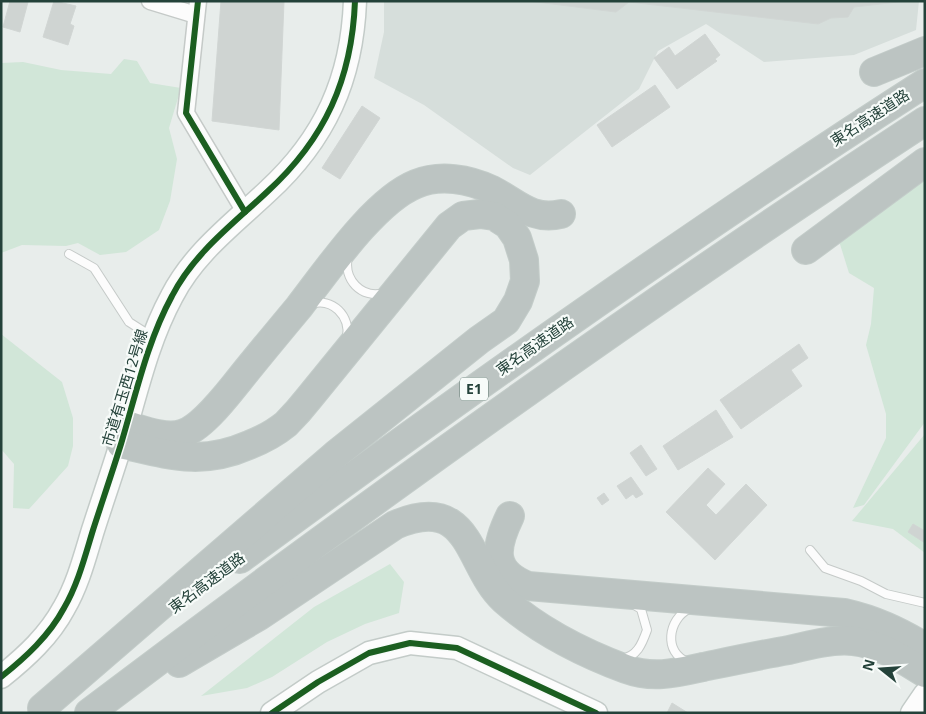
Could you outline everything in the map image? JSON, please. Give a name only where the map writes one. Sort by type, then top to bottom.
[{"type":"highway","points":[[874,72],[925,51]]},
{"type":"highway","name":"東名高速道路","points":[[38,710],[326,495],[498,372],[834,141],[925,83]]},
{"type":"highway","name":"E1","points":[[89,713],[353,516],[527,391],[925,122]]},
{"type":"highway","points":[[806,250],[925,162]]},
{"type":"highway","points":[[124,434],[182,434],[198,423],[232,388],[382,207],[416,184],[453,178],[475,183],[492,190],[526,212],[549,217],[561,214]]},
{"type":"highway","points":[[38,710],[335,455],[479,340],[506,322],[518,301],[525,281],[524,260],[517,238],[508,225],[494,216],[480,214],[463,216],[449,226],[310,398],[285,424],[265,438],[221,456],[196,458],[173,456],[124,434]]},
{"type":"highway","points":[[510,516],[499,539],[498,550],[506,574],[517,581],[544,588],[844,613],[871,619],[894,628],[925,647]]},
{"type":"highway","points":[[96,713],[259,616],[395,525],[413,517],[444,521],[460,530],[502,598],[550,632],[600,658],[641,674],[654,675],[814,644],[852,641],[872,644],[889,651],[925,673]]},
{"type":"street","points":[[150,1],[197,8],[186,113],[245,212]]},
{"type":"street","name":"市道有玉西12号線","points":[[1,677],[38,644],[64,609],[74,589],[153,337],[185,273],[203,252],[288,171],[308,147],[333,104],[344,78],[353,35],[355,1]]},
{"type":"street","points":[[272,713],[326,677],[368,653],[410,643],[457,648],[596,713]]},
{"type":"street","points":[[912,713],[925,694]]},
{"type":"lane","points":[[352,242],[346,264],[348,275],[355,286],[366,293],[379,295],[398,290]]},
{"type":"lane","points":[[69,254],[94,268],[129,322],[153,337]]},
{"type":"lane","points":[[297,309],[314,302],[336,307],[344,316],[348,333],[343,356]]},
{"type":"lane","points":[[810,550],[826,568],[861,581],[886,594],[925,603]]},
{"type":"lane","points":[[600,658],[628,658],[636,652],[647,630],[640,609],[618,595]]},
{"type":"lane","points":[[702,667],[684,661],[675,652],[671,642],[671,632],[682,612],[706,602]]},
{"type":"shaded area","points":[[384,1],[919,1],[916,30],[854,55],[764,62],[706,24],[658,51],[639,89],[530,175],[513,168],[424,105],[374,78],[384,32]]},
{"type":"green space","points":[[124,59],[137,61],[150,83],[181,88],[169,128],[177,159],[170,201],[159,230],[126,252],[100,255],[78,243],[66,246],[22,245],[1,253],[1,63],[23,62],[61,70],[111,74]]},
{"type":"green space","points":[[925,178],[925,422],[864,505],[853,508],[886,438],[886,414],[866,345],[871,324],[874,288],[849,273],[839,241]]},
{"type":"green space","points":[[1,334],[62,382],[73,418],[73,446],[68,466],[29,509],[13,508],[14,464],[1,449]]},
{"type":"green space","points":[[925,434],[925,553],[893,529],[852,521]]},
{"type":"green space","points":[[390,564],[404,582],[399,613],[365,624],[327,642],[272,677],[247,688],[201,696],[314,607]]},
{"type":"building","points":[[10,1],[28,2],[20,32],[3,27]]},
{"type":"building","points":[[54,1],[76,6],[70,24],[74,26],[68,45],[43,37]]},
{"type":"building","points":[[221,1],[284,1],[279,130],[212,121]]},
{"type":"building","points":[[529,1],[906,1],[854,7],[848,17],[831,18],[818,24],[629,2],[616,12]]},
{"type":"building","points":[[705,34],[720,55],[715,59],[717,61],[677,89],[654,58],[669,47],[675,56]]},
{"type":"building","points":[[655,85],[670,107],[612,147],[597,125]]},
{"type":"building","points":[[362,106],[380,118],[340,179],[322,168]]},
{"type":"building","points":[[799,344],[808,358],[791,370],[802,386],[741,429],[720,400]]},
{"type":"building","points":[[716,410],[733,437],[678,470],[663,446]]},
{"type":"building","points":[[641,445],[657,469],[646,476],[630,453]]},
{"type":"building","points":[[708,468],[725,484],[706,505],[716,515],[746,484],[767,505],[715,560],[666,512]]},
{"type":"building","points":[[631,477],[643,494],[636,498],[633,494],[626,499],[617,486]]},
{"type":"building","points":[[604,493],[609,500],[602,505],[597,498]]},
{"type":"building","points":[[913,524],[925,531],[925,543],[908,532]]},
{"type":"building","points":[[672,703],[688,713],[667,713]]},
{"type":"cycle path","points":[[198,1],[186,113],[245,212]]},
{"type":"cycle path","points":[[1,677],[28,654],[44,637],[69,599],[81,570],[118,455],[149,350],[163,314],[181,280],[215,240],[287,172],[320,129],[332,106],[341,82],[353,29],[355,1]]},
{"type":"cycle path","points":[[272,713],[318,682],[369,653],[410,643],[457,648],[596,713]]}]
